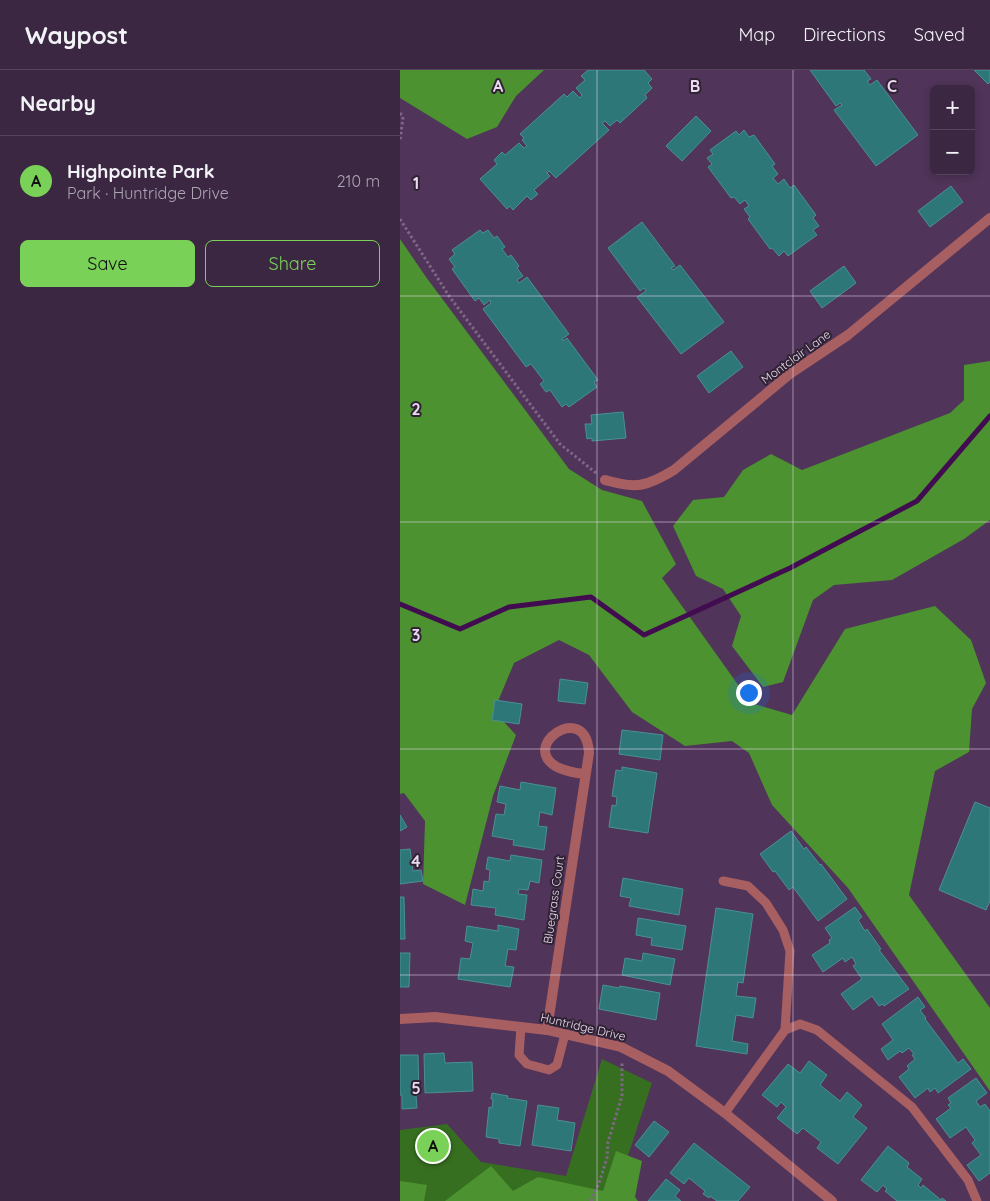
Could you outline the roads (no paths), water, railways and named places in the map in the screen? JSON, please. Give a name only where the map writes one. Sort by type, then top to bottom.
[{"type":"street","name":"Montclair Lane","points":[[605,480],[627,486],[653,482],[674,470],[791,373],[848,335],[990,218]]},
{"type":"street","name":"Bluegrass Court","points":[[547,1030],[589,753],[586,739],[575,729],[568,728],[556,732],[547,742],[546,755],[548,762],[560,770],[585,774]]},
{"type":"street","name":"Huntridge Drive","points":[[400,1019],[436,1017],[547,1030],[621,1046],[668,1070],[725,1113],[832,1201]]},
{"type":"lane","points":[[723,882],[748,886],[766,903],[783,930],[790,951],[785,1030],[725,1113]]},
{"type":"lane","points":[[785,1030],[800,1024],[817,1030],[912,1107],[968,1180],[976,1201]]},
{"type":"lane","points":[[521,1027],[519,1055],[526,1064],[550,1070],[557,1065],[565,1034]]},
{"type":"waterway","points":[[400,604],[460,629],[509,607],[591,597],[644,635],[790,568],[917,501],[990,416]]},
{"type":"place","name":"Highpointe Park","points":[[433,1146]]}]
